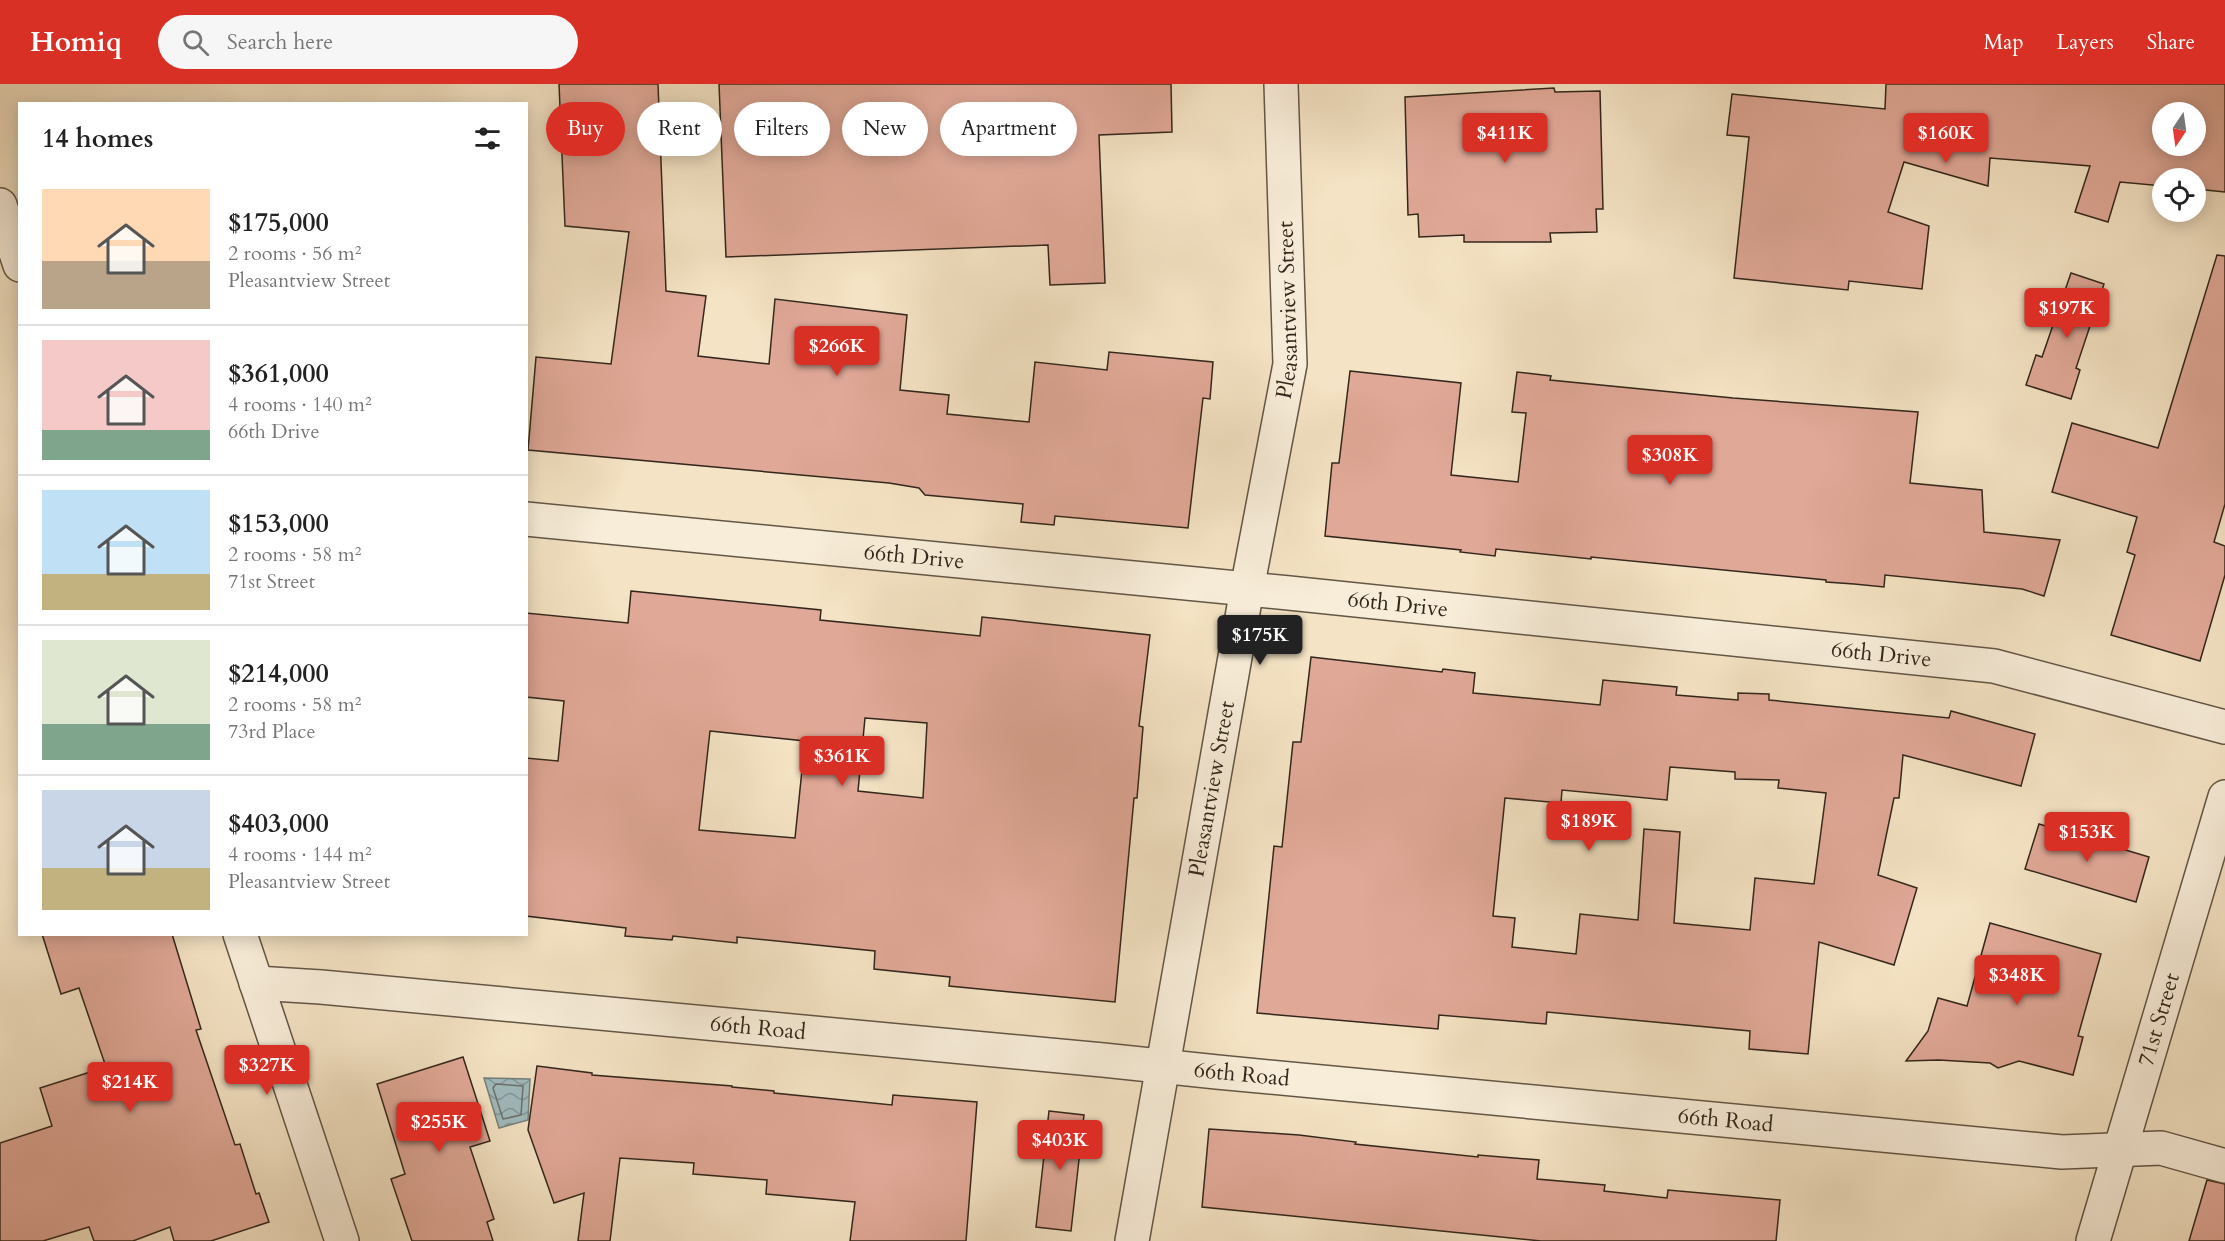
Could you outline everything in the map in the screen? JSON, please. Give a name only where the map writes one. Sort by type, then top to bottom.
[{"type":"street","name":"Pleasantview Street","points":[[1132,1241],[1247,589],[1290,364],[1281,84]]},
{"type":"street","points":[[0,205],[18,259]]},
{"type":"street","name":"66th Drive","points":[[528,519],[1247,589],[1994,666],[2225,727]]},
{"type":"street","name":"71st Street","points":[[2093,1241],[2225,797]]},
{"type":"street","points":[[241,936],[342,1241]]},
{"type":"street","name":"66th Road","points":[[256,983],[1164,1066],[2062,1152],[2161,1148],[2225,1166]]},
{"type":"water","points":[[484,1078],[530,1079],[528,1120],[499,1128]]},
{"type":"building","points":[[559,84],[658,84],[659,102],[637,102],[637,156],[661,156],[666,291],[706,296],[698,356],[769,364],[775,299],[907,315],[900,390],[949,395],[947,414],[1029,422],[1035,362],[1107,370],[1109,352],[1213,362],[1210,399],[1203,398],[1188,528],[1055,516],[1054,525],[1021,522],[1023,504],[925,495],[919,488],[889,483],[528,450],[536,357],[611,364],[629,232],[565,226],[562,156],[625,156],[625,102],[560,102]]},
{"type":"building","points":[[719,84],[1171,84],[1172,132],[1099,135],[1105,283],[1050,285],[1048,245],[726,257],[722,102],[720,102]]},
{"type":"building","points":[[1886,84],[2225,84],[2225,192],[2206,190],[2206,168],[2152,168],[2152,185],[2120,182],[2108,222],[2075,212],[2090,166],[1990,158],[1988,186],[1904,162],[1888,212],[1929,226],[1922,289],[1849,281],[1848,290],[1734,278],[1749,137],[1727,135],[1732,94],[1885,109]]},
{"type":"building","points":[[1554,88],[1555,92],[1600,91],[1603,209],[1596,209],[1597,232],[1550,233],[1551,242],[1464,242],[1464,235],[1419,237],[1418,214],[1408,215],[1405,97]]},
{"type":"building","points":[[2217,255],[2225,256],[2225,504],[2214,542],[2225,546],[2225,575],[2200,661],[2111,635],[2135,555],[2127,552],[2137,517],[2052,492],[2072,423],[2158,448]]},
{"type":"building","points":[[2071,273],[2104,284],[2076,368],[2080,370],[2071,399],[2026,385],[2036,355],[2042,357]]},
{"type":"building","points":[[1350,371],[1461,383],[1451,475],[1518,482],[1526,413],[1512,412],[1517,372],[1551,376],[1550,380],[1733,398],[1918,412],[1910,483],[1982,490],[1984,532],[2060,540],[2044,596],[2022,589],[1885,575],[1884,587],[1496,549],[1495,556],[1460,552],[1461,550],[1325,536],[1332,463],[1339,463]]},
{"type":"building","points":[[631,591],[821,610],[820,620],[980,636],[982,617],[1150,635],[1139,726],[1143,727],[1137,798],[1134,798],[1115,1002],[949,986],[950,977],[874,969],[875,951],[737,937],[737,943],[673,936],[672,940],[625,936],[626,928],[528,916],[528,758],[558,761],[564,701],[528,697],[528,613],[628,623]],"holes":[[[865,718],[927,723],[923,798],[858,791]],[[710,731],[805,741],[795,838],[699,830]]]},
{"type":"building","points":[[1311,657],[1442,672],[1443,669],[1475,673],[1473,693],[1600,705],[1603,680],[1677,687],[1676,695],[1738,700],[1738,693],[1769,694],[1769,700],[1949,718],[1951,711],[2035,734],[2021,786],[1903,755],[1899,798],[1894,798],[1878,875],[1917,888],[1894,965],[1819,942],[1808,1054],[1749,1049],[1750,1031],[1547,1012],[1546,1024],[1439,1015],[1438,1029],[1257,1013],[1274,846],[1282,847],[1293,742],[1301,742]],"holes":[[[1670,767],[1735,772],[1735,779],[1779,780],[1778,788],[1826,793],[1814,884],[1755,878],[1750,930],[1674,923],[1680,832],[1644,829],[1638,920],[1580,914],[1576,954],[1512,947],[1515,918],[1493,916],[1505,798],[1561,803],[1562,790],[1667,800]]]},
{"type":"building","points":[[2039,824],[2149,857],[2136,902],[2025,869]]},
{"type":"building","points":[[1990,923],[2101,954],[2078,1036],[2083,1037],[2073,1075],[2019,1061],[1998,1068],[1990,1063],[1906,1061],[1928,1031],[1938,998],[1967,1006]]},
{"type":"building","points":[[43,936],[173,936],[201,1029],[196,1030],[235,1145],[240,1144],[256,1194],[259,1193],[269,1222],[211,1241],[174,1241],[170,1227],[133,1241],[94,1241],[89,1227],[43,1241],[0,1241],[0,1143],[52,1126],[40,1088],[106,1067],[79,988],[61,994]]},
{"type":"building","points":[[463,1057],[490,1141],[470,1147],[494,1219],[487,1222],[493,1241],[412,1241],[391,1179],[405,1174],[377,1084]]},
{"type":"building","points":[[537,1066],[592,1073],[592,1075],[732,1086],[774,1091],[774,1093],[892,1105],[893,1095],[977,1102],[966,1241],[850,1241],[855,1202],[766,1194],[767,1180],[693,1174],[694,1163],[620,1158],[610,1241],[578,1241],[584,1193],[554,1203],[528,1130]]},
{"type":"building","points":[[1049,1111],[1084,1115],[1071,1231],[1036,1227]]},
{"type":"building","points":[[1209,1129],[1299,1135],[1356,1142],[1355,1144],[1478,1157],[1478,1155],[1539,1160],[1537,1179],[1605,1185],[1604,1191],[1667,1198],[1668,1190],[1780,1200],[1776,1241],[1541,1241],[1202,1207]]},
{"type":"building","points":[[2207,1180],[2225,1184],[2225,1241],[2189,1241]]}]
